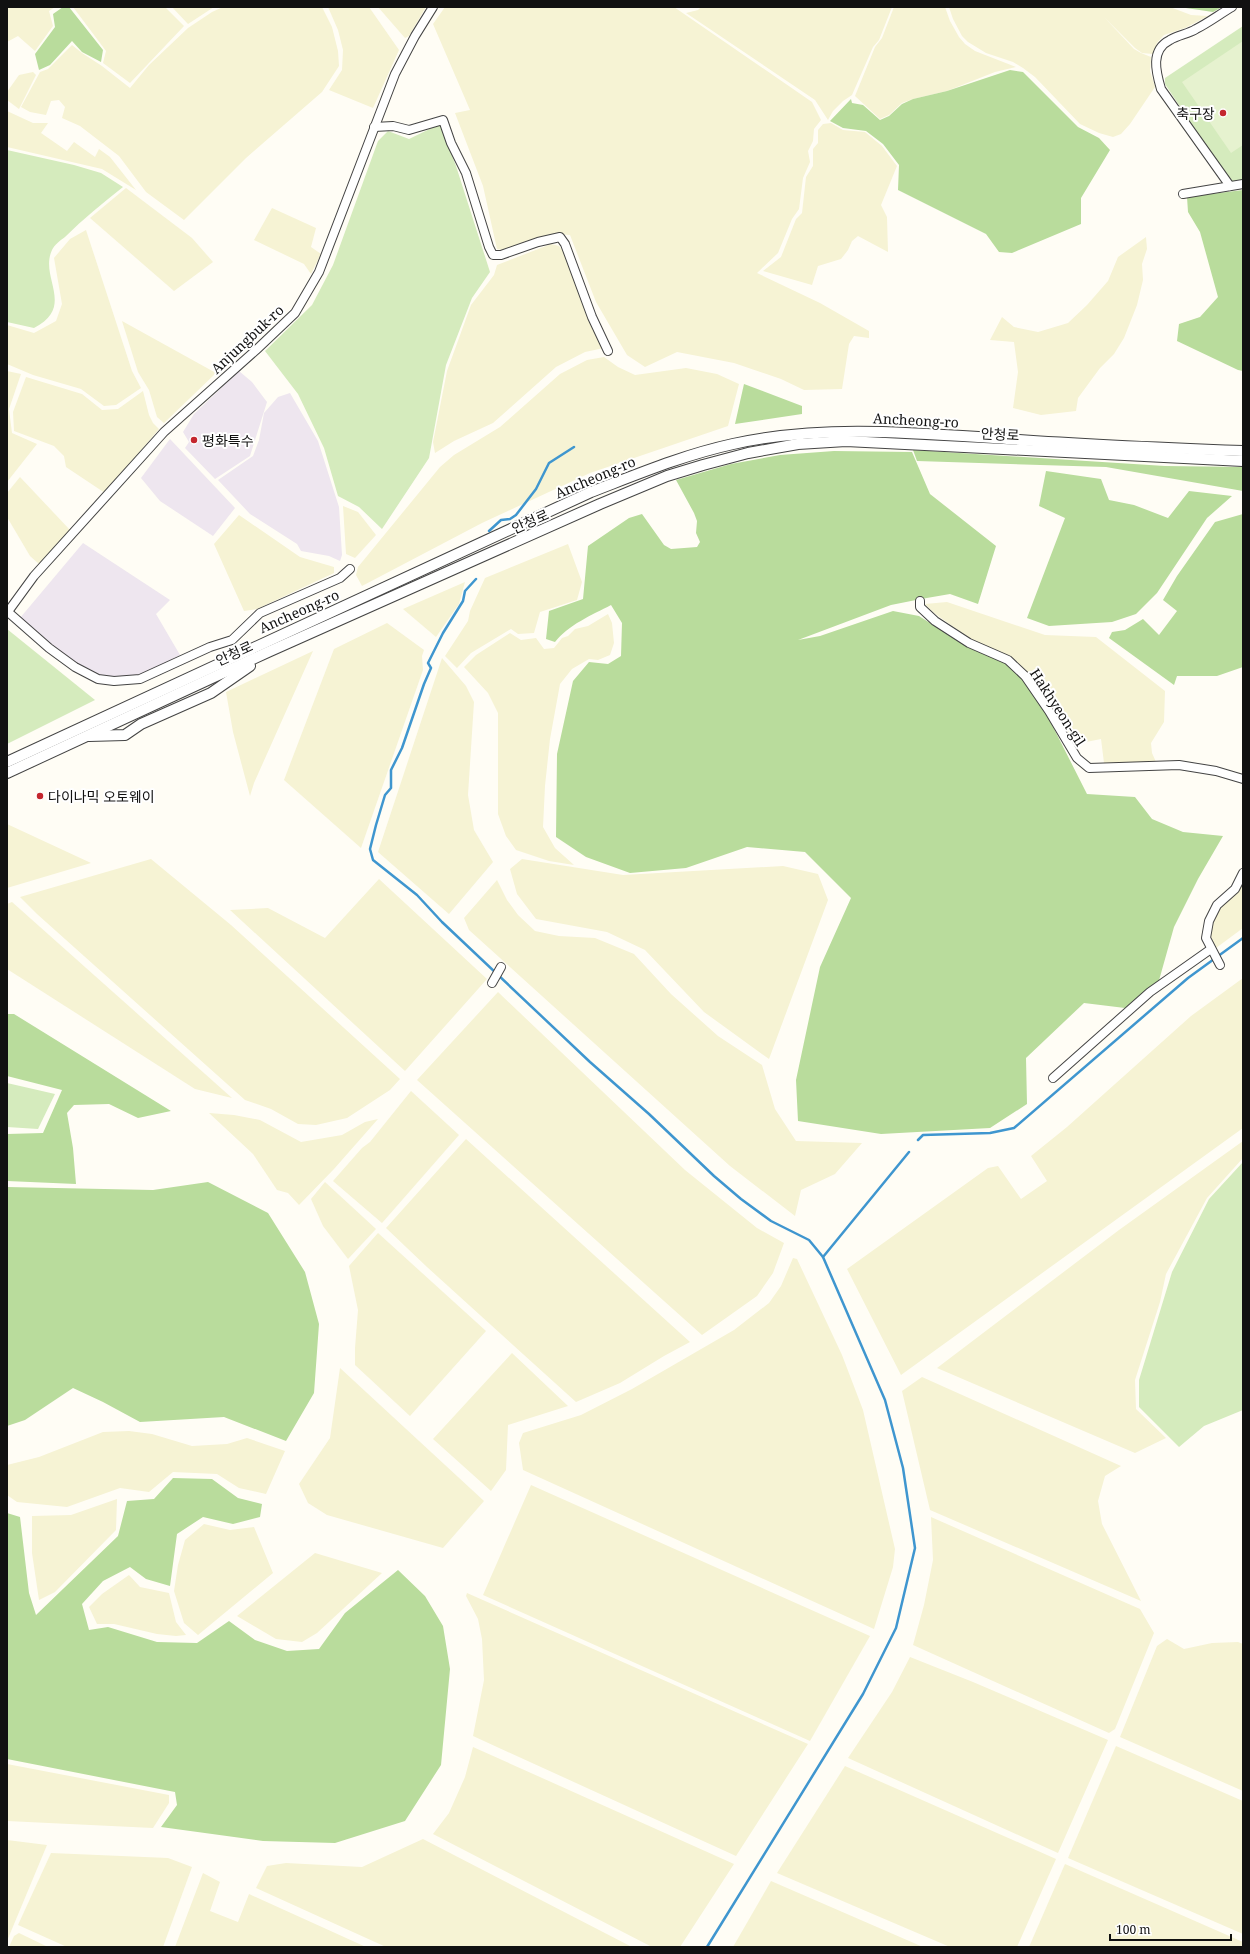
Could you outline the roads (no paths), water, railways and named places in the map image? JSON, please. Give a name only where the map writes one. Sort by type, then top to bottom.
[{"type":"street","name":"Anjungbuk-ro","points":[[7,613],[34,576],[164,432],[256,350],[295,312],[319,272],[395,74],[415,36],[433,7]]},
{"type":"street","points":[[1230,186],[1161,89],[1155,71],[1156,57],[1160,48],[1168,40],[1194,30],[1232,7]]},
{"type":"street","points":[[374,127],[393,126],[409,130],[443,120],[451,143],[466,173],[489,247],[493,255],[501,255],[538,242],[560,237],[565,244],[592,317],[608,351]]},
{"type":"street","points":[[1183,194],[1243,184]]},
{"type":"street","name":"Ancheong-ro","points":[[7,762],[591,492],[679,457],[726,446],[783,436],[844,432],[896,432],[1084,444],[1243,451]]},
{"type":"street","name":"안청로","points":[[7,773],[268,652],[600,504],[667,476],[703,464],[798,444],[846,441],[1243,461]]},
{"type":"street","points":[[7,613],[49,648],[75,667],[98,679],[114,681],[140,679],[210,647],[232,640],[260,613],[340,578],[350,569]]},
{"type":"street","name":"Hakhyeon-gil","points":[[920,601],[920,607],[935,621],[969,643],[1008,660],[1025,676],[1049,711],[1077,758],[1089,768],[1179,765],[1222,772],[1243,779]]},
{"type":"street","points":[[84,736],[125,735],[141,724],[212,692],[268,652]]},
{"type":"street","points":[[1220,965],[1206,938],[1209,921],[1217,906],[1235,890],[1243,873]]},
{"type":"street","points":[[1053,1078],[1150,992],[1211,949]]},
{"type":"street","points":[[492,983],[501,968]]},
{"type":"waterway","points":[[489,531],[501,520],[510,519],[516,515],[536,489],[549,463],[574,447]]},
{"type":"waterway","points":[[476,579],[465,591],[463,601],[443,633],[428,663],[431,668],[402,748],[391,770],[391,788],[385,795],[370,849],[373,860],[417,895],[442,922],[590,1062],[649,1114],[714,1176],[741,1199],[771,1221],[809,1240],[823,1257]]},
{"type":"waterway","points":[[918,1140],[923,1135],[990,1133],[1014,1128],[1188,978],[1243,938]]},
{"type":"waterway","points":[[707,1947],[863,1694],[896,1628],[915,1548],[903,1468],[885,1400],[823,1257],[909,1152]]},
{"type":"place","name":"축구장","points":[[1223,113]]},
{"type":"place","name":"평화특수","points":[[194,440]]},
{"type":"place","name":"다이나믹 오토웨이","points":[[40,796]]}]
